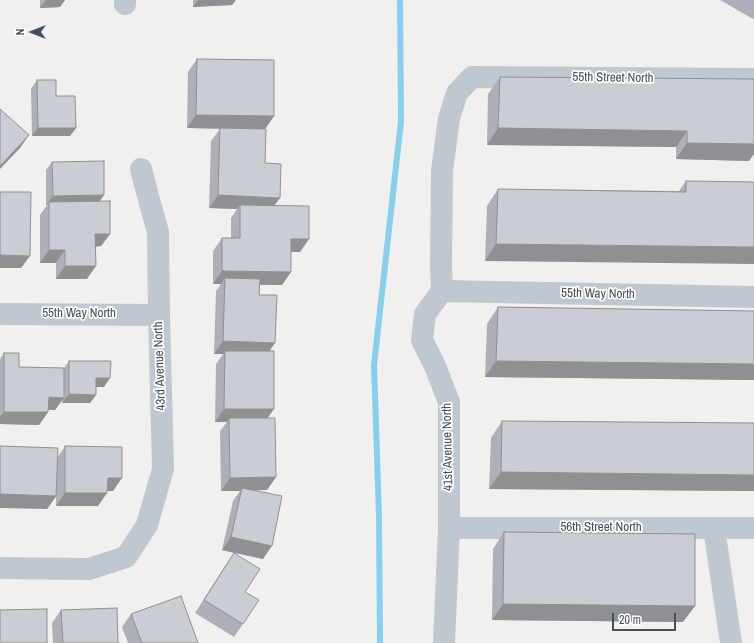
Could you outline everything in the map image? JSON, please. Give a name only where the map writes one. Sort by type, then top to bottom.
[{"type":"street","name":"55th Street North","points":[[442,291],[442,171],[449,118],[457,93],[472,77],[754,79]]},
{"type":"street","name":"43rd Avenue North","points":[[0,568],[89,569],[126,557],[147,525],[163,469],[158,232],[141,169]]},
{"type":"street","name":"55th Way North","points":[[442,291],[754,297]]},
{"type":"street","name":"41st Avenue North","points":[[442,291],[425,314],[422,340],[435,366],[448,402],[449,528],[444,643]]},
{"type":"street","name":"55th Way North","points":[[0,314],[159,315]]},
{"type":"street","name":"56th Street North","points":[[449,528],[754,528]]},
{"type":"street","points":[[714,528],[732,643]]},
{"type":"building","points":[[197,59],[274,60],[274,116],[196,115]]},
{"type":"building","points":[[500,77],[754,79],[754,144],[687,143],[687,131],[498,128]]},
{"type":"building","points":[[37,80],[56,80],[56,96],[75,96],[76,128],[38,128]]},
{"type":"building","points":[[0,109],[29,135],[0,166]]},
{"type":"building","points":[[220,128],[266,129],[265,163],[281,164],[280,198],[218,195]]},
{"type":"building","points":[[104,161],[104,195],[53,196],[52,162]]},
{"type":"building","points":[[686,181],[754,182],[754,247],[496,244],[498,189],[686,192]]},
{"type":"building","points":[[0,192],[31,192],[30,256],[0,255]]},
{"type":"building","points":[[110,201],[110,234],[95,234],[96,266],[65,266],[65,250],[49,250],[49,202]]},
{"type":"building","points":[[240,205],[309,206],[309,239],[291,239],[291,272],[222,271],[222,238],[240,238]]},
{"type":"building","points":[[225,278],[260,279],[259,295],[277,295],[275,343],[223,341]]},
{"type":"building","points":[[498,307],[754,311],[754,364],[496,361]]},
{"type":"building","points":[[225,351],[274,351],[274,409],[224,409]]},
{"type":"building","points":[[4,353],[19,353],[19,367],[64,368],[64,398],[49,397],[48,412],[4,412]]},
{"type":"building","points":[[69,361],[111,361],[110,378],[96,378],[96,395],[69,394]]},
{"type":"building","points":[[229,418],[275,418],[276,477],[230,478]]},
{"type":"building","points":[[502,421],[754,423],[754,475],[501,472]]},
{"type":"building","points":[[0,446],[58,448],[56,496],[0,494]]},
{"type":"building","points":[[65,446],[122,447],[122,478],[108,478],[107,493],[65,493]]},
{"type":"building","points":[[242,488],[282,496],[272,546],[231,537]]},
{"type":"building","points":[[504,532],[695,534],[695,606],[503,604]]},
{"type":"building","points":[[234,553],[260,569],[245,592],[259,600],[243,624],[204,600]]},
{"type":"building","points":[[181,596],[198,643],[142,643],[131,614]]},
{"type":"building","points":[[117,608],[118,643],[63,643],[61,610]]},
{"type":"building","points":[[47,609],[47,643],[0,643],[0,610]]},
{"type":"waterway","points":[[380,643],[379,516],[374,365],[401,121],[400,0]]}]
